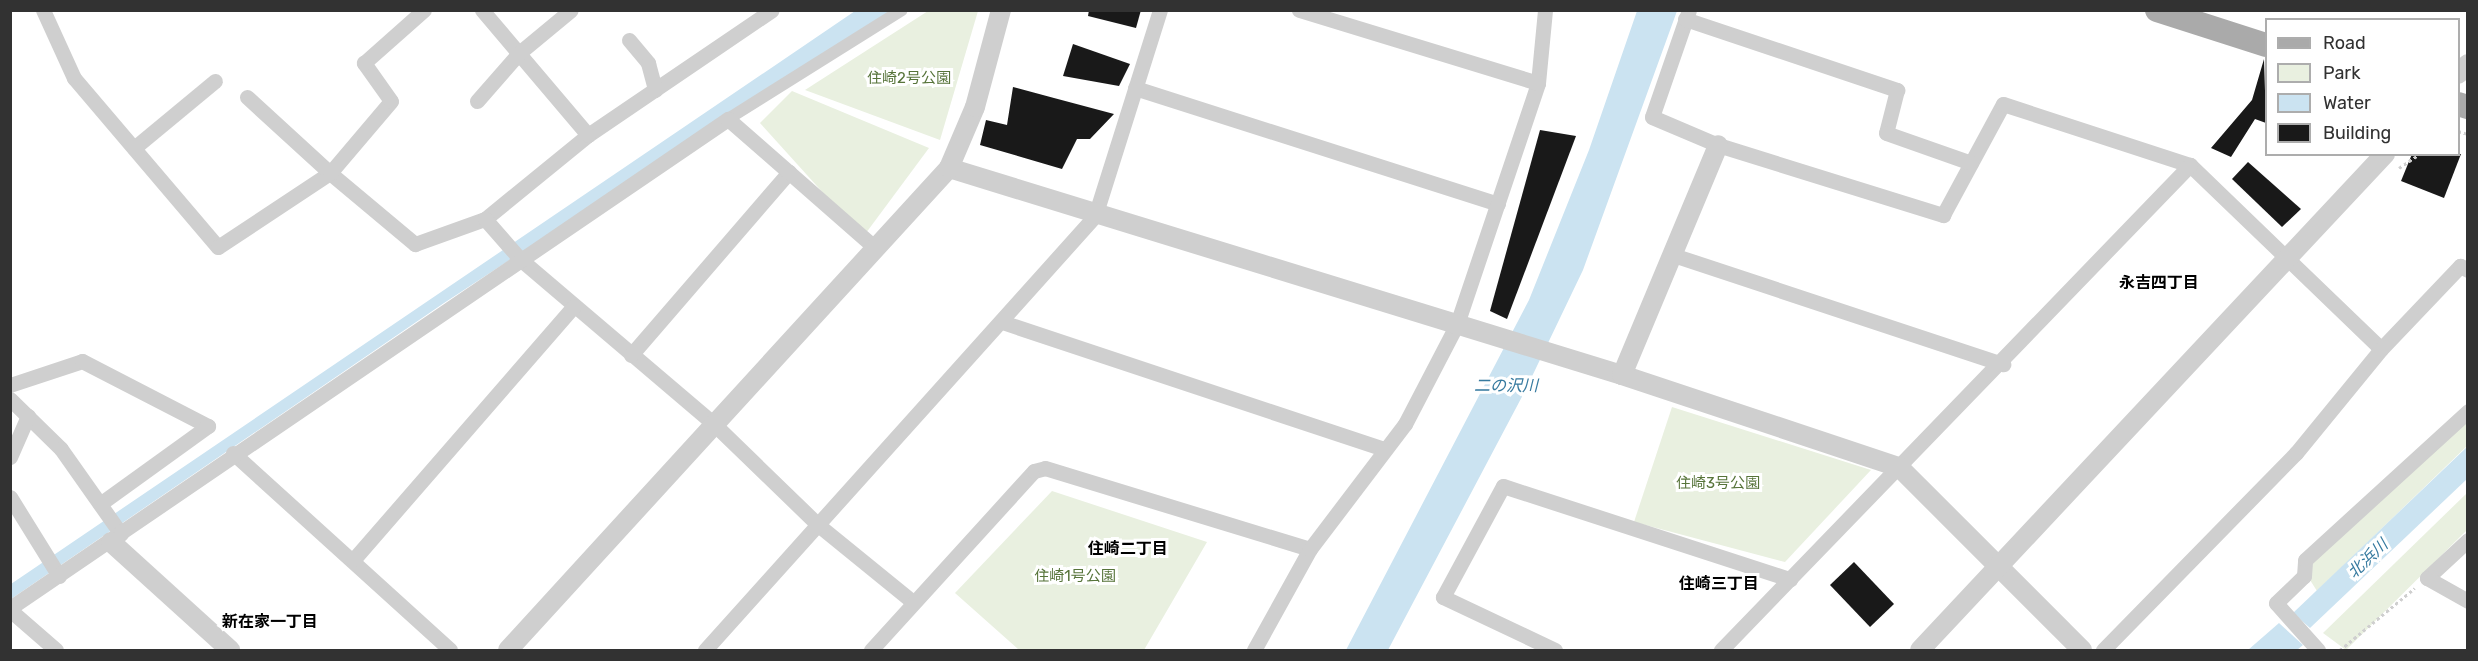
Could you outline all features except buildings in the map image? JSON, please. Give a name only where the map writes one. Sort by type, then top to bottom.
[{"type":"main road","points":[[2157,10],[2265,45]]},
{"type":"street","points":[[43,10],[74,78],[218,247],[330,173],[391,100],[364,63],[424,10]]},
{"type":"street","points":[[482,10],[588,135]]},
{"type":"street","points":[[477,101],[519,53],[571,10]]},
{"type":"street","points":[[247,97],[330,173],[415,243],[485,219],[588,135],[772,10]]},
{"type":"street","points":[[56,651],[10,609],[116,538],[233,453],[728,119],[902,10]]},
{"type":"street","points":[[508,651],[716,426],[874,247],[949,168],[975,106],[1001,10]]},
{"type":"street","points":[[705,651],[1095,216],[1160,10]]},
{"type":"street","points":[[1299,10],[1538,83]]},
{"type":"street","points":[[1254,651],[1310,549],[1405,424],[1457,324],[1538,83],[1545,10]]},
{"type":"street","points":[[1971,163],[1886,133],[1897,90],[1687,15],[1652,117],[1718,145],[1943,215],[1971,163],[2002,104],[2190,165],[2289,256],[2381,349]]},
{"type":"street","points":[[629,40],[648,63],[655,90]]},
{"type":"street","points":[[134,148],[215,81]]},
{"type":"street","points":[[1135,88],[1498,204]]},
{"type":"street","points":[[728,119],[874,247]]},
{"type":"street","points":[[1622,375],[1718,145]]},
{"type":"street","points":[[1920,651],[2383,156]]},
{"type":"street","points":[[1721,651],[2002,364],[2190,165]]},
{"type":"street","points":[[949,168],[1095,216],[1622,375],[1899,467],[2082,651]]},
{"type":"street","points":[[632,355],[789,172]]},
{"type":"street","points":[[485,219],[520,259],[716,426],[817,524],[913,602]]},
{"type":"street","points":[[1672,255],[2002,364]]},
{"type":"street","points":[[2103,651],[2296,453],[2381,349],[2460,266],[2468,270]]},
{"type":"street","points":[[354,559],[574,306]]},
{"type":"street","points":[[1002,322],[1384,449]]},
{"type":"street","points":[[10,385],[81,361],[208,426],[100,504]]},
{"type":"street","points":[[10,399],[61,448],[100,504],[116,538],[230,651]]},
{"type":"street","points":[[2318,651],[2276,603],[2304,576],[2305,560],[2468,411]]},
{"type":"street","points":[[10,457],[28,416]]},
{"type":"street","points":[[233,453],[354,559],[450,651]]},
{"type":"street","points":[[871,651],[1034,471],[1045,468],[1310,549]]},
{"type":"street","points":[[1555,651],[1443,597],[1503,486],[1790,579]]},
{"type":"street","points":[[10,497],[60,576]]},
{"type":"street","points":[[2468,540],[2427,578],[2468,601]]},
{"type":"path","points":[[2340,651],[2427,578]]},
{"type":"green space","name":"住崎2号公園","points":[[928,11],[978,11],[940,140],[805,90]]},
{"type":"green space","points":[[792,91],[929,148],[863,237],[760,123]]},
{"type":"green space","name":"住崎3号公園","points":[[1672,407],[1871,470],[1785,562],[1634,522]]},
{"type":"green space","points":[[2467,412],[2467,446],[2317,591],[2303,569]]},
{"type":"green space","name":"住崎1号公園","points":[[1052,491],[1207,542],[1144,650],[1019,650],[955,593]]},
{"type":"green space","points":[[2467,493],[2467,530],[2346,650],[2323,633]]},
{"type":"water","points":[[855,11],[890,11],[444,303],[11,599],[11,584]]},
{"type":"water","name":"二の沢川","points":[[1637,11],[1677,11],[1583,270],[1525,391],[1388,650],[1346,650],[1529,300],[1589,150]]},
{"type":"water","name":"北浜川","points":[[2467,447],[2467,479],[2310,628],[2293,613]]},
{"type":"water","points":[[2279,623],[2303,645],[2297,650],[2248,650]]},
{"type":"district","name":"永吉四丁目","points":[[2159,283]]},
{"type":"district","name":"住崎二丁目","points":[[1128,549]]},
{"type":"district","name":"住崎三丁目","points":[[1719,584]]},
{"type":"district","name":"新在家一丁目","points":[[270,622]]}]
